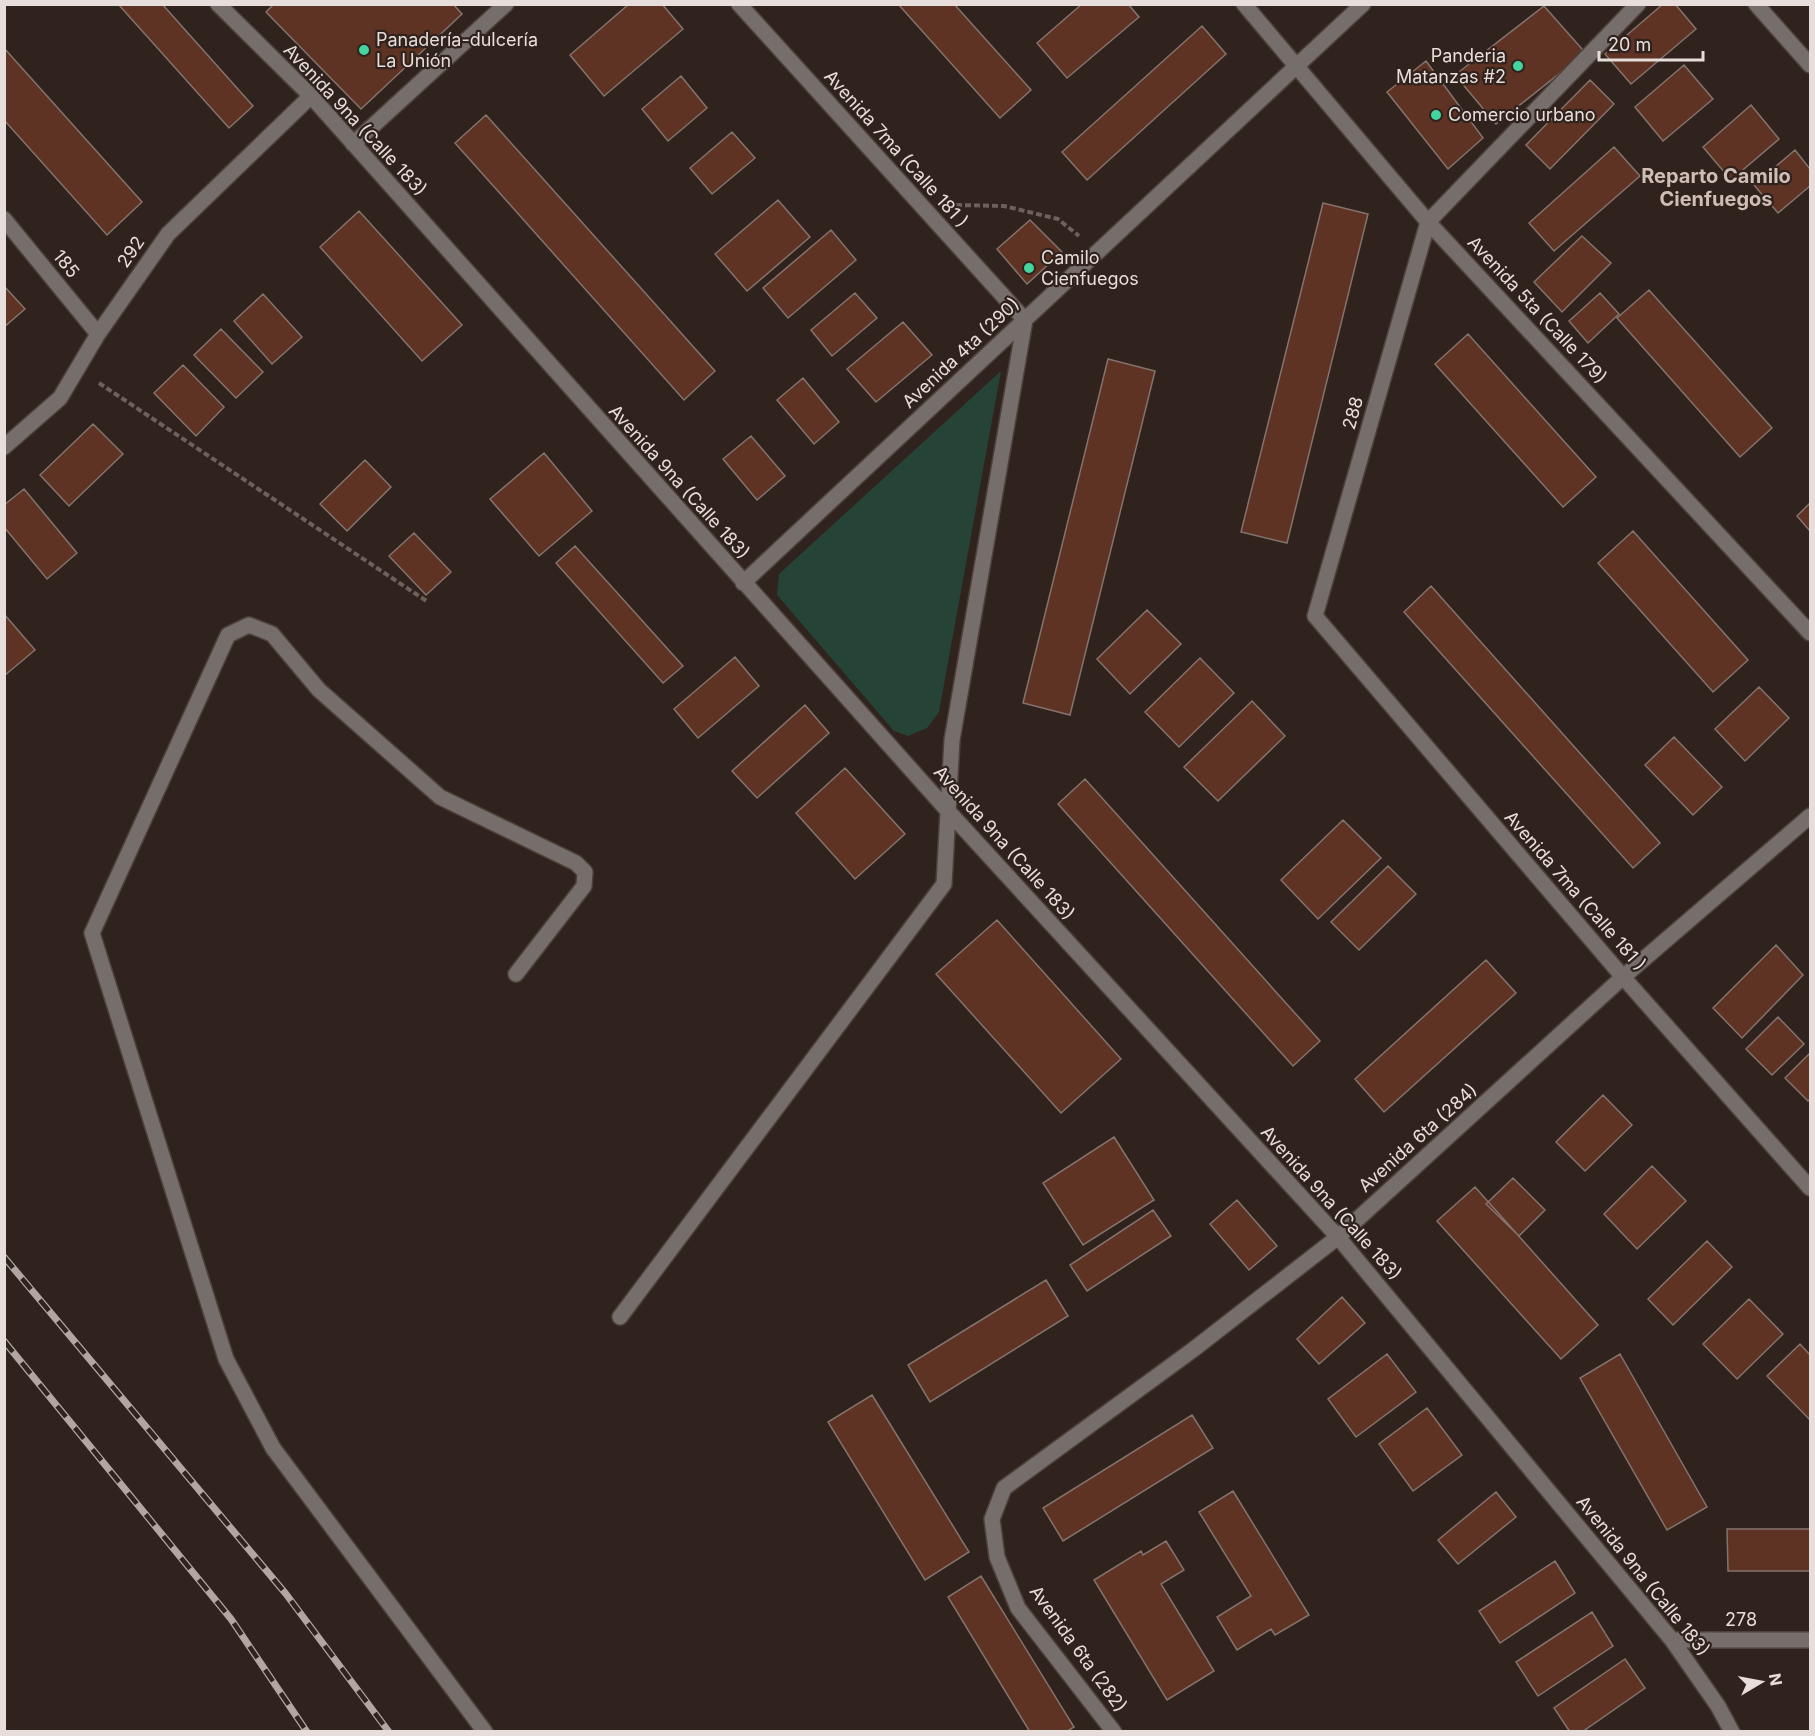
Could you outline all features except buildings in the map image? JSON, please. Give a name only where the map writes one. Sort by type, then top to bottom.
[{"type":"street","name":"Avenida 9na (Calle 183)","points":[[218,4],[311,96],[948,811],[1338,1237],[1672,1640],[1718,1706],[1732,1731]]},
{"type":"street","points":[[353,144],[506,4]]},
{"type":"street","name":"Avenida 7ma (Calle 181 )","points":[[739,4],[1025,320]]},
{"type":"street","name":"Avenida 5ta (Calle 179)","points":[[1244,4],[1428,222],[1810,633]]},
{"type":"street","name":"Avenida 4ta (290)","points":[[743,583],[1363,4]]},
{"type":"street","points":[[1428,222],[1638,4]]},
{"type":"street","points":[[1756,4],[1810,64]]},
{"type":"street","name":"292","points":[[4,447],[60,398],[98,334],[168,234],[311,96]]},
{"type":"street","name":"185","points":[[4,219],[98,334]]},
{"type":"street","name":"288","points":[[1315,616],[1428,222]]},
{"type":"street","points":[[620,1317],[944,884],[952,740],[1025,320]]},
{"type":"street","name":"Avenida 7ma (Calle 181 )","points":[[1315,616],[1623,977],[1810,1188]]},
{"type":"street","points":[[484,1731],[273,1448],[226,1359],[92,933],[228,635],[249,625],[272,634],[320,690],[440,797],[576,863],[585,872],[585,886],[516,974]]},
{"type":"street","name":"Avenida 6ta (284)","points":[[1004,1488],[1194,1349],[1338,1237],[1623,977],[1810,816]]},
{"type":"street","name":"Avenida 6ta (282)","points":[[1004,1488],[992,1519],[997,1557],[1018,1608],[1114,1731]]},
{"type":"street","name":"278","points":[[1672,1640],[1810,1640]]},
{"type":"path","points":[[920,204],[1004,206],[1058,219],[1099,252]]},
{"type":"path","points":[[77,369],[428,602]]},
{"type":"green space","points":[[1001,371],[939,712],[927,728],[908,736],[894,731],[777,595],[779,574]]},
{"type":"railway","points":[[4,1257],[286,1594],[389,1732]]},
{"type":"railway","points":[[4,1341],[231,1619],[307,1732]]},
{"type":"place","name":"Panadería-dulcería La Unión","points":[[364,50]]},
{"type":"place","name":"Panderia Matanzas #2","points":[[1518,66]]},
{"type":"place","name":"Comercio urbano","points":[[1436,115]]},
{"type":"place","name":"Camilo Cienfuegos","points":[[1029,268]]},
{"type":"district","name":"Reparto Camilo Cienfuegos","points":[[1716,188]]}]
